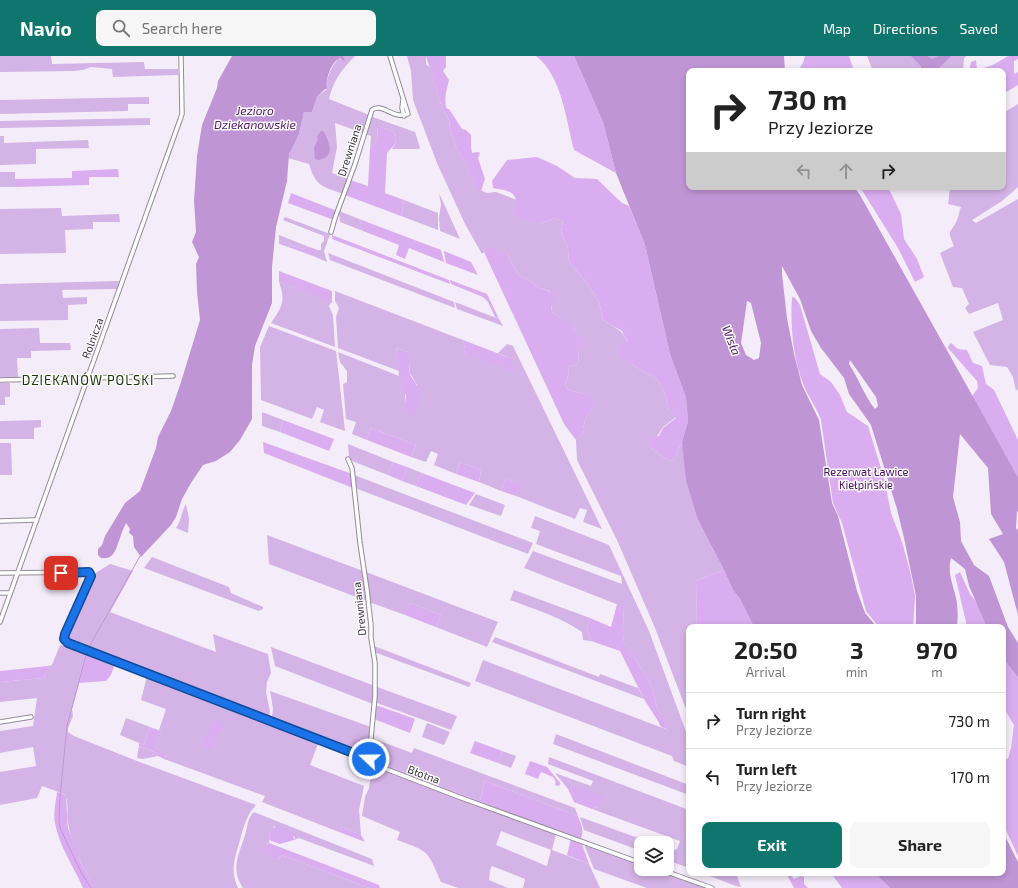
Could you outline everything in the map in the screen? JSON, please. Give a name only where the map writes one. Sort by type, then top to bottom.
[{"type":"street","name":"Rolnicza","points":[[0,622],[2,612],[181,117],[181,56]]},
{"type":"street","points":[[390,56],[408,114],[404,116]]},
{"type":"street","points":[[403,99],[402,108],[404,116]]},
{"type":"street","name":"Drewniana","points":[[331,232],[372,110],[375,108],[380,108],[396,116],[404,116]]},
{"type":"street","points":[[0,380],[173,376]]},
{"type":"street","name":"Drewniana","points":[[348,458],[352,468],[374,658],[376,696],[369,759]]},
{"type":"street","points":[[0,521],[36,520]]},
{"type":"street","points":[[0,573],[17,573]]},
{"type":"street","name":"Błotna","points":[[17,573],[91,574],[65,634],[64,639],[68,643],[369,759],[386,769],[634,860]]},
{"type":"street","points":[[0,593],[10,593]]},
{"type":"street","points":[[0,722],[31,717]]},
{"type":"street","points":[[674,875],[712,888]]},
{"type":"shaded area","points":[[0,56],[51,56],[52,64],[144,62],[145,69],[178,69],[178,75],[113,77],[112,69],[91,67],[74,71],[0,72]]},
{"type":"shaded area","points":[[343,56],[355,56],[339,76],[329,99],[369,115],[363,133],[335,123],[337,147],[332,173],[349,179],[343,194],[321,185],[314,177],[309,164],[288,158],[292,146],[299,134],[304,112],[312,112],[317,97],[327,89],[327,81],[331,69],[338,59],[342,59],[344,61]]},
{"type":"shaded area","points":[[407,56],[426,56],[426,64],[430,68],[442,108],[449,120],[450,129],[456,146],[478,189],[487,193],[496,192],[517,200],[517,206],[542,223],[554,218],[563,221],[561,232],[568,248],[569,262],[588,284],[599,302],[603,320],[618,329],[625,337],[631,364],[657,379],[665,394],[669,410],[676,417],[663,427],[650,447],[666,459],[673,461],[682,442],[698,520],[724,570],[696,581],[697,624],[686,624],[686,709],[655,628],[617,540],[577,460],[576,440],[582,435],[585,419],[593,407],[585,394],[568,390],[565,385],[569,372],[568,367],[578,364],[579,345],[576,332],[572,327],[552,312],[550,291],[539,288],[527,279],[518,275],[508,255],[486,247],[482,254],[465,224],[437,163],[413,100],[411,71]]},
{"type":"shaded area","points":[[867,56],[966,56],[964,59],[963,68],[872,68]]},
{"type":"shaded area","points":[[149,97],[149,104],[128,104],[128,111],[0,114],[0,100]]},
{"type":"shaded area","points":[[1018,104],[1018,187],[1002,201],[972,220],[976,223],[1018,199],[1018,389],[1016,391],[1013,377],[1007,367],[990,365],[973,332],[1003,320],[998,303],[969,314],[965,308],[969,304],[962,288],[953,287],[940,253],[954,246],[950,232],[958,218],[961,207],[948,204],[950,190],[1006,190],[1006,111]]},
{"type":"shaded area","points":[[370,116],[415,132],[420,148],[392,149],[396,143],[394,132],[378,126],[377,141],[370,149],[371,136],[365,134]]},
{"type":"shaded area","points":[[150,118],[150,125],[0,128],[0,121]]},
{"type":"shaded area","points":[[0,136],[4,136],[4,143],[88,140],[89,148],[36,149],[36,164],[0,165]]},
{"type":"shaded area","points":[[0,172],[15,172],[15,187],[0,187]]},
{"type":"shaded area","points":[[439,193],[460,239],[440,231],[439,218],[441,204]]},
{"type":"shaded area","points":[[404,200],[438,213],[438,230],[401,216]]},
{"type":"shaded area","points":[[61,208],[62,216],[119,214],[120,222],[93,222],[93,229],[65,230],[66,253],[0,254],[0,209]]},
{"type":"shaded area","points":[[339,211],[359,219],[363,231],[340,222]]},
{"type":"shaded area","points":[[285,217],[330,234],[324,251],[327,262],[313,256],[318,250],[321,250],[321,244],[324,241],[324,236],[283,220]]},
{"type":"shaded area","points":[[279,235],[309,247],[304,249],[279,244]]},
{"type":"shaded area","points":[[328,253],[454,302],[455,308],[330,260]]},
{"type":"shaded area","points":[[119,281],[117,289],[62,290],[63,298],[87,297],[87,304],[68,305],[68,320],[0,321],[0,284]]},
{"type":"shaded area","points":[[279,282],[331,302],[329,306],[333,315],[335,347],[271,323],[282,304],[282,294]]},
{"type":"shaded area","points":[[335,291],[463,340],[466,354],[510,358],[498,353],[507,344],[513,346],[602,529],[583,522],[587,510],[580,508],[575,519],[516,496],[520,485],[506,479],[501,491],[479,482],[481,470],[460,462],[456,474],[434,465],[438,454],[431,451],[426,462],[411,457],[416,445],[371,428],[367,440],[352,434],[356,422],[346,419],[343,384],[347,382],[347,371],[340,362],[338,352],[399,376],[405,390],[405,403],[417,385],[410,373],[408,352],[396,348],[399,371],[338,348],[336,317],[339,308],[335,301]]},
{"type":"shaded area","points":[[455,302],[499,319],[503,326],[457,309]]},
{"type":"shaded area","points":[[269,326],[336,351],[345,431],[320,422],[324,410],[317,407],[312,419],[261,400],[260,347]]},
{"type":"shaded area","points":[[39,328],[40,343],[70,343],[71,350],[31,351],[31,358],[17,358],[18,377],[0,377],[0,329]]},
{"type":"shaded area","points":[[0,383],[10,383],[10,397],[5,397],[5,405],[0,405]]},
{"type":"shaded area","points":[[262,412],[283,420],[280,432],[262,426]]},
{"type":"shaded area","points":[[41,420],[41,427],[34,428],[34,439],[0,439],[0,421]]},
{"type":"shaded area","points":[[0,443],[11,443],[12,475],[0,475]]},
{"type":"shaded area","points":[[348,444],[393,462],[388,475],[352,461],[349,457]]},
{"type":"shaded area","points":[[407,467],[422,473],[416,486],[402,481]]},
{"type":"shaded area","points":[[354,475],[533,543],[528,554],[355,488]]},
{"type":"shaded area","points":[[476,494],[505,505],[501,516],[469,505]]},
{"type":"shaded area","points":[[186,504],[189,519],[188,533],[176,528]]},
{"type":"shaded area","points":[[535,516],[609,545],[649,631],[686,732],[686,766],[674,761],[672,756],[475,681],[483,660],[668,730],[657,708],[649,681],[636,660],[625,647],[623,638],[624,607],[524,568],[533,551],[622,584],[621,576],[536,544],[540,531],[531,528]]},
{"type":"shaded area","points":[[267,535],[363,571],[367,601],[269,564]]},
{"type":"shaded area","points":[[152,557],[229,587],[231,593],[263,607],[263,609],[259,611],[144,568]]},
{"type":"shaded area","points":[[110,564],[133,571],[110,612],[216,652],[213,634],[268,654],[271,673],[267,682],[266,692],[270,712],[269,717],[67,640],[66,635],[69,627],[94,574]]},
{"type":"shaded area","points":[[366,572],[498,622],[487,647],[436,627],[441,615],[410,603],[405,615],[369,602]]},
{"type":"shaded area","points":[[514,590],[590,618],[587,627],[591,641],[583,640],[582,632],[565,622],[510,600]]},
{"type":"shaded area","points":[[495,637],[599,677],[600,674],[638,688],[644,699],[492,642]]},
{"type":"shaded area","points":[[60,645],[70,646],[87,653],[72,709],[73,716],[68,732],[74,736],[137,761],[256,805],[250,812],[247,819],[235,856],[234,874],[238,888],[94,888],[78,856],[72,839],[68,819],[67,800],[64,794],[42,786],[37,798],[0,805],[0,772],[36,766],[33,747],[0,753],[0,731],[33,726],[37,698],[0,702],[0,682],[44,678],[48,666],[52,665]]},
{"type":"shaded area","points":[[374,646],[471,683],[469,687],[374,652]]},
{"type":"shaded area","points":[[271,647],[375,686],[373,704],[275,666]]},
{"type":"shaded area","points":[[147,676],[319,741],[310,765],[364,786],[359,810],[361,835],[341,827],[339,832],[262,802],[265,796],[164,759],[167,754],[155,748],[155,743],[161,731],[159,730],[166,709],[141,700]]},
{"type":"shaded area","points":[[377,687],[457,716],[451,730],[377,703]]},
{"type":"shaded area","points":[[270,691],[371,727],[369,741],[357,738],[350,747],[272,718],[273,708]]},
{"type":"shaded area","points":[[126,718],[150,727],[144,745],[120,735]]},
{"type":"shaded area","points":[[427,723],[450,732],[444,745],[422,737]]},
{"type":"shaded area","points":[[556,734],[686,784],[686,794],[553,744]]},
{"type":"shaded area","points":[[372,738],[412,753],[414,748],[575,808],[578,816],[485,781],[480,801],[370,759]]},
{"type":"shaded area","points":[[139,746],[157,753],[158,756],[143,759],[137,758]]},
{"type":"shaded area","points":[[502,751],[516,756],[511,768],[498,763]]},
{"type":"shaded area","points":[[549,757],[686,809],[686,867],[674,863],[674,850],[677,849],[680,841],[674,839],[674,836],[666,836],[592,809],[598,807],[572,785],[570,790],[568,789],[555,773],[591,786],[593,781],[548,764]]},
{"type":"shaded area","points":[[373,762],[556,834],[552,850],[589,864],[600,888],[523,888],[525,879],[492,866],[489,880],[508,888],[458,888],[441,882],[430,858],[422,850],[397,840],[400,832],[362,816],[365,797],[369,788]],"holes":[[[501,831],[551,850],[547,866],[496,845]]]},
{"type":"shaded area","points":[[254,812],[372,859],[374,866],[299,838],[294,840],[295,837],[274,826],[270,833],[269,843],[266,844],[278,859],[282,855],[369,888],[243,888],[239,881],[236,868],[238,855],[249,820]]},
{"type":"shaded area","points":[[580,817],[634,836],[634,848],[584,830]]},
{"type":"shaded area","points":[[584,844],[634,862],[634,876],[674,876],[707,888],[647,888],[594,869]]},
{"type":"shaded area","points":[[710,876],[737,876],[741,887]]},
{"type":"green space","points":[[426,56],[446,56],[446,67],[443,71],[449,80],[445,102],[446,106],[462,129],[466,130],[471,135],[472,153],[480,153],[478,158],[485,179],[481,191],[478,190],[456,146],[450,129],[449,120],[442,108]]},
{"type":"green space","points":[[536,56],[574,56],[603,122],[616,173],[574,150],[562,99],[552,75]]},
{"type":"green space","points":[[805,56],[849,56],[853,68],[800,68]]},
{"type":"green space","points":[[1008,56],[1018,56],[1018,59],[1014,61],[1014,74],[1018,72],[1018,85],[1006,92],[1006,68],[983,68],[993,65]]},
{"type":"green space","points":[[976,60],[977,68],[970,68],[971,62]]},
{"type":"green space","points":[[378,126],[394,132],[396,143],[387,153],[385,193],[404,200],[401,216],[345,195],[350,180],[368,186],[370,149],[377,141]]},
{"type":"green space","points":[[537,157],[557,166],[575,178],[597,179],[622,203],[629,206],[645,245],[670,354],[686,398],[688,421],[682,442],[673,461],[666,459],[650,447],[650,438],[659,436],[663,428],[676,418],[669,410],[665,394],[657,379],[631,364],[619,355],[620,346],[627,341],[622,331],[603,320],[599,302],[588,284],[569,262],[568,248],[561,232],[563,221],[554,218],[542,223],[519,218],[513,211],[517,206],[513,194],[493,188],[492,181],[507,160]]},
{"type":"green space","points":[[118,169],[119,177],[89,177],[89,185],[15,187],[15,179],[72,178],[72,171]]},
{"type":"green space","points":[[862,190],[889,190],[901,214],[904,239],[917,259],[924,277],[915,282],[898,248]]},
{"type":"green space","points":[[291,193],[337,211],[334,220],[288,203]]},
{"type":"green space","points":[[359,219],[441,250],[444,262],[409,248],[405,259],[396,255],[399,245],[363,231]]},
{"type":"green space","points":[[332,235],[449,280],[450,284],[332,239]]},
{"type":"green space","points":[[290,245],[304,249],[309,247],[318,250],[313,256],[288,247]]},
{"type":"green space","points":[[486,247],[494,248],[508,255],[518,275],[527,279],[539,288],[549,291],[556,299],[551,306],[552,312],[570,323],[577,334],[583,337],[583,347],[579,351],[578,364],[568,367],[569,372],[565,385],[568,390],[585,394],[594,400],[593,407],[585,419],[582,435],[576,440],[564,424],[484,252]]},
{"type":"green space","points":[[444,251],[471,262],[478,275],[446,263]]},
{"type":"green space","points":[[279,271],[332,291],[332,303],[279,282]]},
{"type":"green space","points":[[450,280],[487,294],[499,319],[495,317],[488,302],[483,297],[451,284]]},
{"type":"green space","points":[[792,297],[795,298],[800,305],[820,374],[831,382],[840,395],[847,412],[868,426],[884,478],[891,513],[902,542],[910,571],[915,596],[913,624],[877,624],[866,611],[842,523],[833,503],[821,420],[804,386],[797,365],[791,319]]},
{"type":"green space","points":[[463,340],[510,358],[514,372],[466,354]]},
{"type":"green space","points":[[951,343],[958,349],[967,350],[973,363],[982,366],[986,384],[994,390],[1018,440],[1018,477],[972,396],[978,388],[977,381],[948,348]]},
{"type":"green space","points":[[396,348],[408,352],[410,374],[419,392],[418,408],[415,415],[412,416],[405,403],[406,396],[399,376]]},
{"type":"green space","points":[[283,420],[334,439],[329,451],[280,432]]},
{"type":"green space","points":[[371,428],[416,445],[411,457],[367,440]]},
{"type":"green space","points":[[263,442],[352,474],[353,488],[264,453]]},
{"type":"green space","points":[[393,462],[407,467],[402,481],[388,475]]},
{"type":"green space","points":[[460,462],[481,470],[479,482],[456,474]]},
{"type":"green space","points":[[422,473],[475,493],[466,505],[416,486]]},
{"type":"green space","points":[[506,479],[521,485],[516,496],[501,491]]},
{"type":"green space","points":[[724,570],[733,590],[740,599],[752,624],[697,624],[696,581]]},
{"type":"green space","points":[[960,572],[970,594],[993,624],[966,624],[955,575]]},
{"type":"green space","points":[[410,603],[441,615],[436,627],[405,615]]},
{"type":"green space","points":[[617,604],[624,607],[623,627],[625,632],[623,638],[625,646],[649,681],[657,708],[669,730],[661,727],[644,699],[620,651],[591,641],[587,627],[590,618],[611,627]]},
{"type":"green space","points":[[1006,644],[1018,664],[1018,856],[1006,830],[1006,758],[1008,759],[1011,748],[1014,725],[1006,712]]},
{"type":"green space","points":[[87,653],[115,663],[111,675],[106,681],[79,683]]},
{"type":"green space","points":[[48,666],[44,678],[0,682],[0,671]]},
{"type":"green space","points":[[376,706],[415,719],[410,733],[374,719]]},
{"type":"green space","points":[[218,719],[221,719],[224,724],[223,728],[215,737],[212,751],[202,747],[209,727]]},
{"type":"green space","points":[[150,727],[161,731],[156,741],[155,748],[167,753],[164,759],[158,756],[157,753],[139,746],[139,743],[144,745]]},
{"type":"green space","points":[[356,738],[369,741],[367,756],[350,747]]},
{"type":"green space","points":[[475,741],[502,751],[498,763],[470,753]]},
{"type":"green space","points":[[530,761],[547,767],[561,784],[558,786],[555,785],[556,782],[553,777],[541,772],[538,779],[525,774]]},
{"type":"green space","points":[[378,762],[480,801],[485,781],[578,816],[582,828],[580,840],[481,802],[480,804],[387,768]]},
{"type":"green space","points":[[572,785],[604,796],[598,807],[592,809],[574,802],[568,789],[570,790]]},
{"type":"green space","points":[[57,792],[64,794],[66,797],[68,828],[80,861],[94,888],[83,888],[60,840],[54,819]]},
{"type":"green space","points":[[277,826],[293,832],[294,840],[280,844],[269,840],[271,829]]},
{"type":"green space","points":[[341,827],[361,835],[365,842],[339,832]]},
{"type":"green space","points":[[571,839],[582,844],[589,864],[567,855]]},
{"type":"green space","points":[[269,843],[379,885],[380,888],[369,888],[282,855],[278,859],[263,853],[264,847]]},
{"type":"green space","points":[[788,876],[792,876],[794,879],[801,876],[804,877],[804,884],[808,888],[794,888]]},
{"type":"green space","points":[[833,876],[878,876],[890,888],[842,888]]},
{"type":"water","name":"Jezioro Dziekanowskie","points":[[232,56],[343,56],[345,60],[344,61],[340,58],[334,63],[328,76],[327,89],[325,89],[317,97],[312,112],[304,112],[299,134],[289,154],[287,181],[276,227],[272,267],[272,303],[255,346],[252,365],[252,419],[240,440],[230,452],[216,461],[203,465],[182,499],[176,517],[171,525],[141,557],[134,547],[133,536],[129,533],[130,529],[126,523],[112,555],[106,558],[101,558],[98,555],[98,549],[102,545],[105,536],[125,503],[140,491],[156,448],[158,437],[171,411],[200,320],[196,264],[199,257],[192,242],[196,232],[194,201],[197,156],[202,125],[217,88],[218,81]]},
{"type":"water","name":"Rezerwat Ławice Kiełpińskie","points":[[574,56],[784,56],[785,68],[686,68],[686,190],[856,190],[860,195],[1018,477],[1018,512],[1017,511],[1016,528],[1018,530],[1018,615],[1004,562],[989,539],[1003,534],[991,514],[988,468],[960,434],[953,497],[960,522],[961,541],[974,565],[989,576],[1008,627],[1018,643],[1018,677],[1006,662],[1006,624],[986,624],[969,586],[965,569],[951,558],[950,574],[956,598],[957,624],[916,624],[916,596],[904,538],[897,509],[871,425],[849,394],[844,378],[821,348],[811,331],[800,299],[782,266],[787,318],[794,354],[802,385],[819,420],[832,503],[838,516],[857,591],[865,613],[874,624],[752,624],[740,599],[733,590],[698,520],[686,480],[682,442],[688,421],[686,398],[670,354],[645,245],[616,173],[603,122]],"holes":[[[747,301],[751,303],[761,343],[759,358],[754,360],[746,355],[741,343]],[[850,360],[876,397],[878,406],[875,409],[849,364]]]},
{"type":"water","points":[[911,56],[927,56],[932,59],[939,56],[951,56],[939,68],[922,68]]},
{"type":"water","points":[[322,130],[327,138],[330,150],[327,156],[319,160],[315,159],[314,148],[318,139],[317,136]]},
{"type":"water","points":[[1006,838],[1018,862],[1018,888],[890,888],[878,876],[1006,876]]},
{"type":"waterway","points":[[88,649],[140,556]]},
{"type":"waterway","points":[[60,797],[67,726],[87,652]]},
{"type":"waterway","points":[[60,799],[60,828],[81,872],[91,888]]},
{"type":"district","name":"DZIEKANÓW POLSKI","points":[[88,380]]},
{"type":"route","points":[[61,573],[89,572],[91,574],[68,624],[64,638],[66,642],[369,759]]},
{"type":"water label","name":"Wisła","points":[[732,340]]}]
